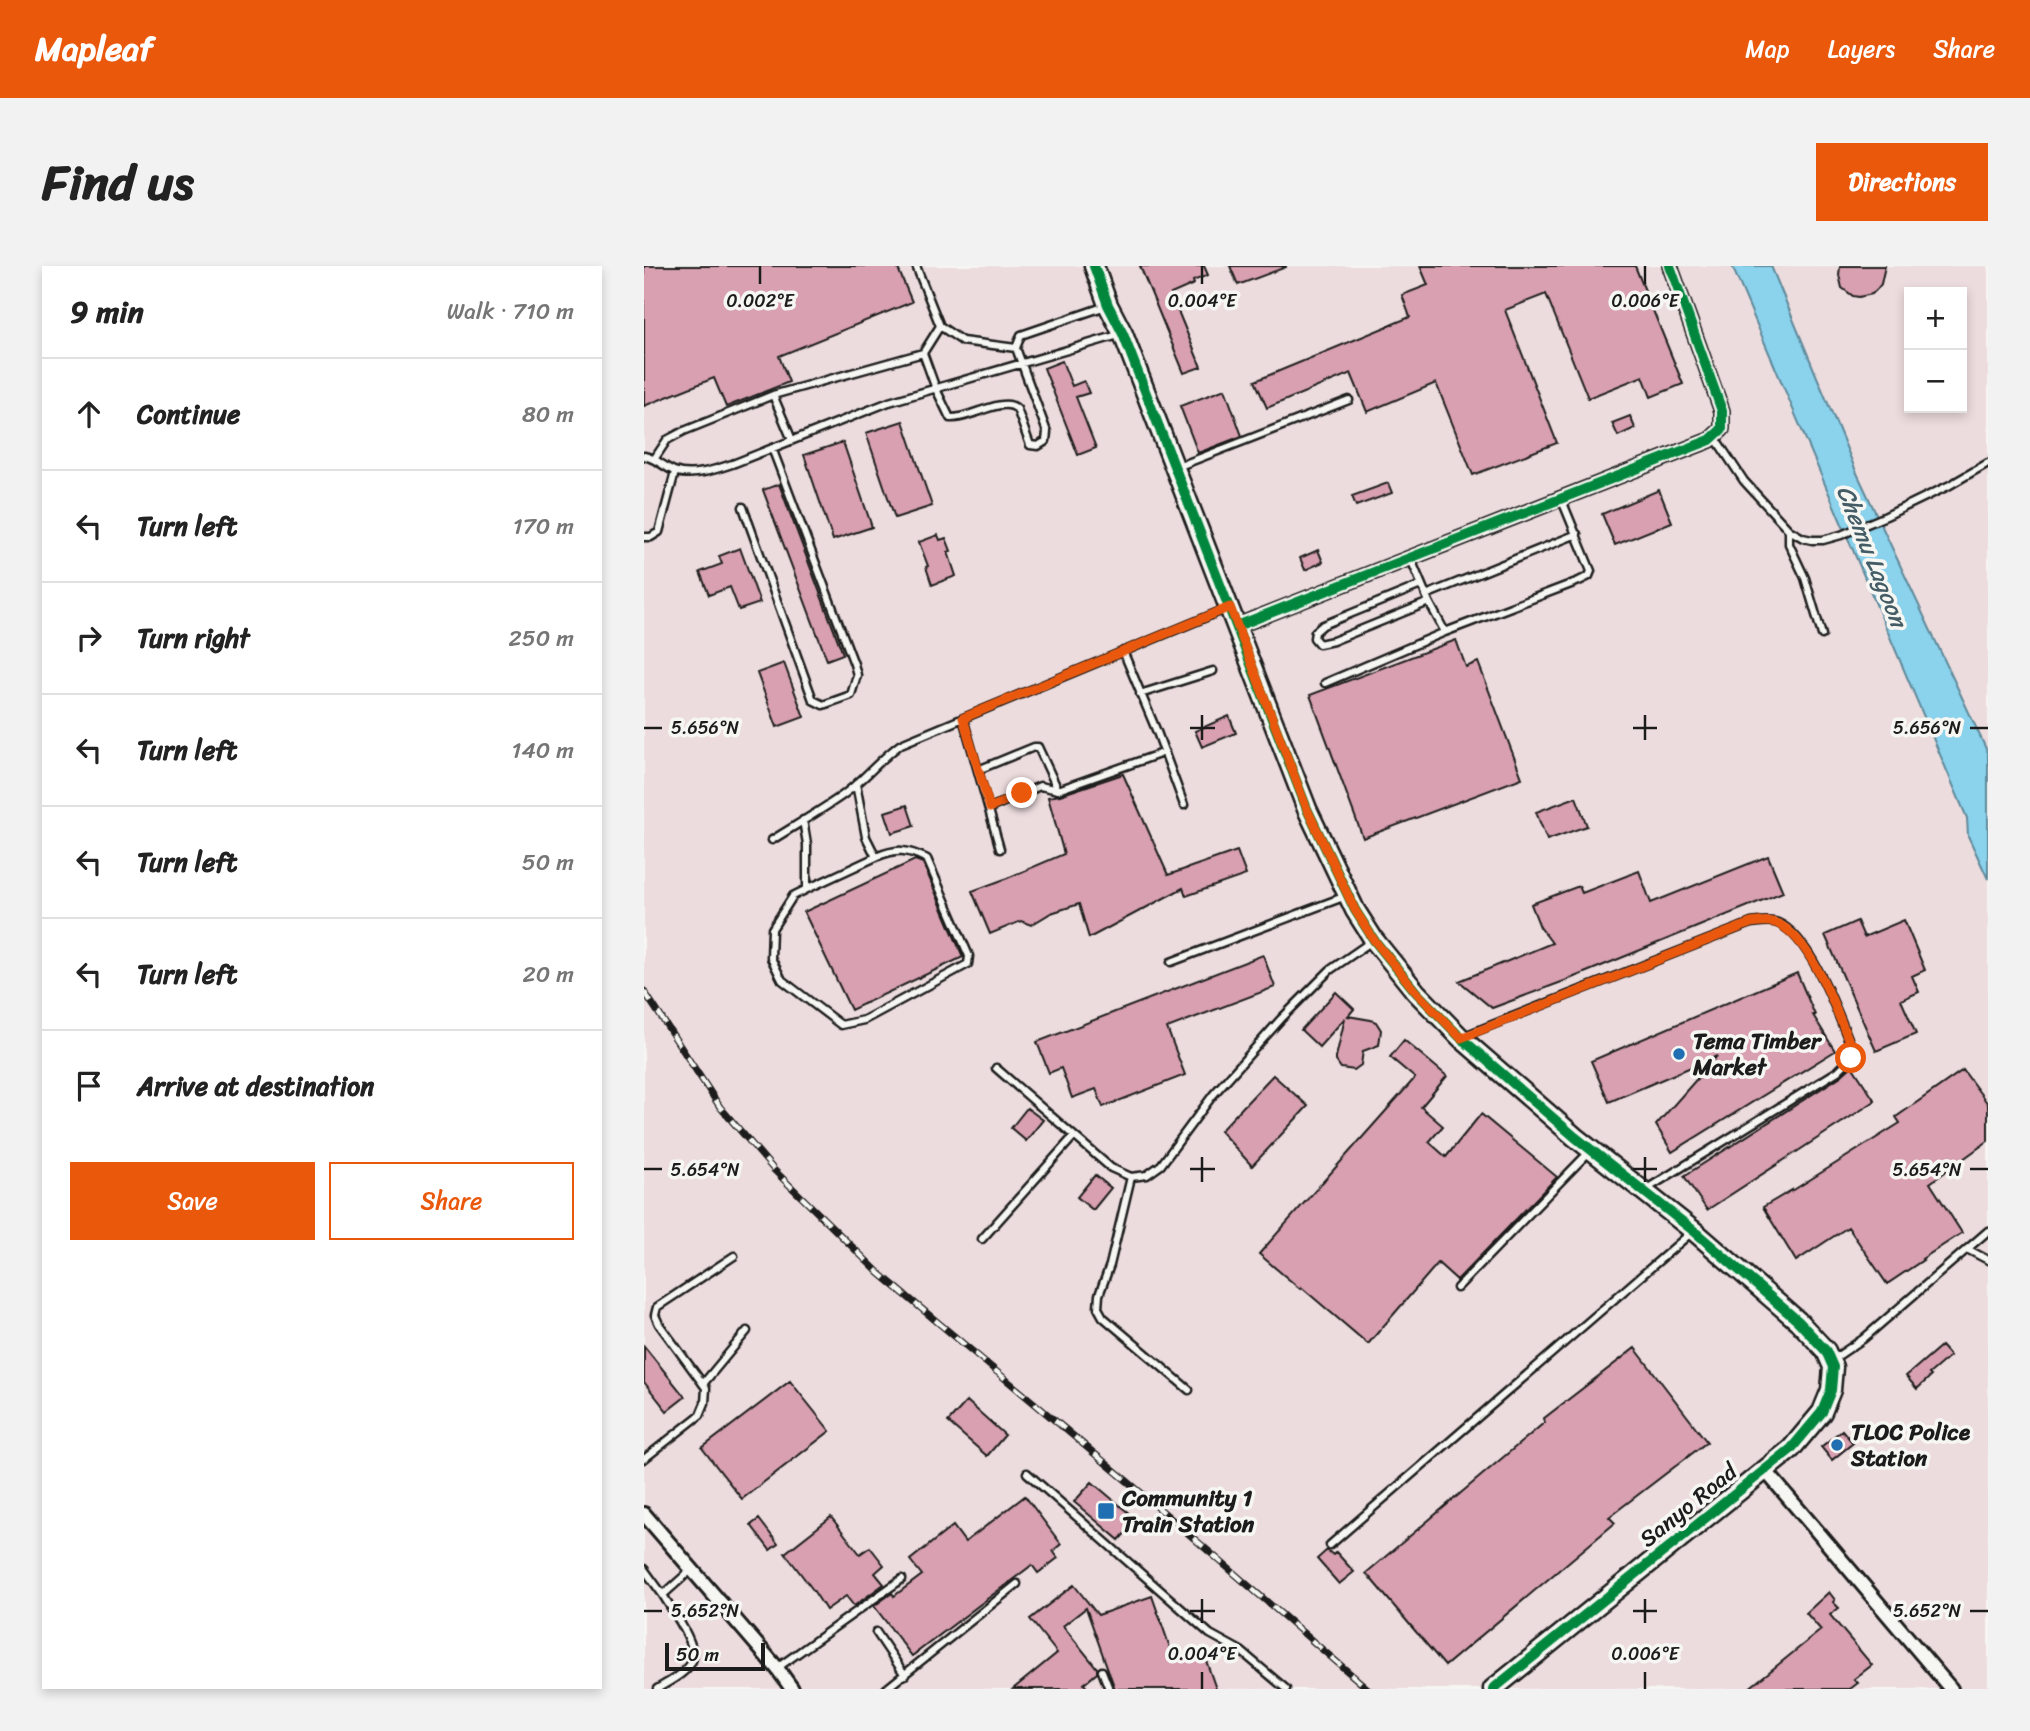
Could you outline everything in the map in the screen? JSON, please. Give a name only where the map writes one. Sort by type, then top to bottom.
[{"type":"street","points":[[1094,266],[1108,305],[1123,334],[1307,809],[1348,895],[1374,940],[1416,992],[1461,1038],[1798,1321],[1826,1350],[1830,1362]]},
{"type":"street","points":[[1237,626],[1710,440],[1722,429],[1722,411],[1670,266]]},
{"type":"street","name":"Sanyo Road","points":[[1493,1689],[1791,1449],[1822,1412],[1831,1391],[1833,1367],[1830,1362]]},
{"type":"street","points":[[1765,1470],[1951,1689]]},
{"type":"street","points":[[644,1514],[777,1668],[792,1689]]},
{"type":"lane","points":[[916,266],[940,326],[962,341],[1016,348]]},
{"type":"lane","points":[[923,353],[950,418],[959,419],[1004,403],[1013,405],[1017,409],[1030,445],[1038,446],[1046,440],[1047,432],[1016,348],[1021,335],[1108,305]]},
{"type":"lane","points":[[655,458],[667,440],[684,431],[773,396],[923,353],[940,326]]},
{"type":"lane","points":[[644,456],[655,458],[675,472],[711,471],[889,402],[1123,334]]},
{"type":"lane","points":[[773,396],[792,440]]},
{"type":"lane","points":[[1175,468],[1349,400]]},
{"type":"lane","points":[[1714,436],[1744,481],[1788,530],[1812,540],[1824,540],[1840,535],[1886,516],[1988,463]]},
{"type":"lane","points":[[744,507],[813,700],[823,705],[852,695],[857,675],[854,664],[772,449]]},
{"type":"lane","points":[[644,537],[652,537],[659,532],[675,472]]},
{"type":"lane","points":[[1325,683],[1445,632],[1589,576],[1591,571],[1561,498]]},
{"type":"lane","points":[[1788,530],[1789,544],[1805,578],[1822,635]]},
{"type":"lane","points":[[1422,584],[1323,625],[1315,632],[1314,638],[1320,644],[1333,641],[1577,534]]},
{"type":"lane","points":[[1410,557],[1445,632]]},
{"type":"lane","points":[[772,840],[843,795],[901,744],[1230,607]]},
{"type":"lane","points":[[1123,651],[1184,805]]},
{"type":"lane","points":[[1140,694],[1213,671]]},
{"type":"lane","points":[[963,718],[1000,849]]},
{"type":"lane","points":[[978,770],[1038,747],[1058,790]]},
{"type":"lane","points":[[990,808],[1040,786],[1058,790],[1165,752]]},
{"type":"lane","points":[[856,784],[866,837],[876,857]]},
{"type":"lane","points":[[803,820],[807,844],[807,889]]},
{"type":"lane","points":[[891,850],[912,851],[927,859],[969,956],[968,964],[864,1020],[841,1025],[782,980],[771,958],[772,929],[793,896],[807,889],[891,850]]},
{"type":"lane","points":[[1171,962],[1348,895]]},
{"type":"lane","points":[[1461,1038],[1751,923],[1771,921],[1781,925],[1799,942],[1820,972],[1851,1046],[1851,1058],[1838,1071],[1644,1191]]},
{"type":"lane","points":[[996,1068],[1111,1168],[1131,1177],[1147,1175],[1161,1165],[1213,1095],[1281,1019],[1330,970],[1374,940]]},
{"type":"lane","points":[[982,1239],[1074,1136]]},
{"type":"lane","points":[[1457,1288],[1592,1150]]},
{"type":"lane","points":[[1131,1177],[1110,1265],[1099,1295],[1098,1308],[1103,1317],[1189,1390]]},
{"type":"lane","points":[[1330,1545],[1694,1231]]},
{"type":"lane","points":[[1830,1362],[1863,1339],[1988,1231]]},
{"type":"lane","points":[[1967,1249],[1988,1260]]},
{"type":"lane","points":[[644,1459],[700,1415],[705,1403],[706,1388],[655,1315],[657,1307],[734,1256]]},
{"type":"lane","points":[[703,1384],[747,1331]]},
{"type":"lane","points":[[1027,1473],[1210,1634],[1241,1651],[1286,1689]]},
{"type":"lane","points":[[644,1569],[663,1595],[692,1646],[693,1660],[685,1670],[657,1689]]},
{"type":"lane","points":[[663,1595],[691,1570]]},
{"type":"lane","points":[[777,1668],[902,1579]]},
{"type":"lane","points":[[886,1689],[1017,1584]]},
{"type":"lane","points":[[876,1632],[905,1675]]},
{"type":"lane","points":[[1102,1671],[1109,1689]]},
{"type":"shaded area","points":[[644,266],[1732,266],[1968,818],[1968,836],[1988,879],[1988,1689],[644,1689]]},
{"type":"shaded area","points":[[1771,266],[1988,266],[1988,753],[1856,471]]},
{"type":"water","name":"Chemu Lagoon","points":[[1732,266],[1771,266],[1856,471],[1988,753],[1988,879],[1968,836],[1967,818]]},
{"type":"building","points":[[644,266],[897,266],[912,302],[779,356],[789,382],[726,407],[714,378],[644,406]]},
{"type":"building","points":[[1140,266],[1204,266],[1208,275],[1171,294],[1201,367],[1184,373]]},
{"type":"building","points":[[1230,266],[1286,266],[1286,267],[1238,285]]},
{"type":"building","points":[[1420,266],[1635,266],[1683,384],[1651,397],[1643,376],[1588,398],[1546,294],[1505,310],[1557,443],[1473,475],[1436,383],[1367,412],[1351,373],[1267,408],[1255,381],[1410,317],[1402,295],[1428,285]]},
{"type":"building","points":[[1840,266],[1885,266],[1881,284],[1877,289],[1872,294],[1859,297],[1842,288]]},
{"type":"building","points":[[1062,361],[1072,386],[1084,381],[1089,393],[1076,397],[1096,448],[1078,455],[1044,368]]},
{"type":"building","points":[[1225,389],[1242,436],[1198,453],[1180,406]]},
{"type":"building","points":[[1630,416],[1635,428],[1618,436],[1612,423]]},
{"type":"building","points":[[903,421],[932,506],[895,518],[866,433]]},
{"type":"building","points":[[843,442],[872,527],[833,540],[804,455]]},
{"type":"building","points":[[1388,483],[1392,493],[1356,506],[1352,496]]},
{"type":"building","points":[[779,484],[843,654],[827,660],[763,490]]},
{"type":"building","points":[[1659,490],[1672,522],[1615,545],[1602,514]]},
{"type":"building","points":[[938,535],[940,540],[946,538],[956,576],[932,585],[919,542]]},
{"type":"building","points":[[740,548],[760,603],[739,610],[730,587],[709,595],[700,572],[722,564],[719,556]]},
{"type":"building","points":[[1318,550],[1323,562],[1305,570],[1300,558]]},
{"type":"building","points":[[1456,640],[1466,667],[1478,662],[1522,778],[1363,838],[1310,695]]},
{"type":"building","points":[[784,663],[804,717],[777,727],[757,673]]},
{"type":"building","points":[[1229,716],[1236,733],[1202,747],[1195,731]]},
{"type":"building","points":[[1123,774],[1168,875],[1237,851],[1246,875],[1186,896],[1183,888],[1089,938],[1079,904],[1051,913],[1031,925],[1021,921],[990,934],[972,891],[1064,854],[1048,797]]},
{"type":"building","points":[[1576,797],[1587,826],[1547,840],[1536,812]]},
{"type":"building","points":[[907,805],[914,826],[892,833],[885,812]]},
{"type":"building","points":[[1768,856],[1783,892],[1567,980],[1492,1008],[1459,981],[1552,943],[1540,927],[1531,904],[1579,886],[1582,893],[1639,871],[1651,903]]},
{"type":"building","points":[[915,860],[923,863],[963,957],[851,1010],[804,912]]},
{"type":"building","points":[[1904,920],[1925,970],[1912,976],[1919,992],[1901,1000],[1916,1034],[1876,1051],[1825,935],[1857,921],[1864,937]]},
{"type":"building","points":[[1263,955],[1275,987],[1167,1028],[1185,1075],[1103,1107],[1096,1089],[1072,1098],[1061,1068],[1049,1073],[1037,1042]]},
{"type":"building","points":[[1797,973],[1813,1015],[1835,1051],[1672,1152],[1656,1125],[1717,1056],[1609,1102],[1591,1061]]},
{"type":"building","points":[[1336,992],[1354,1009],[1348,1016],[1376,1022],[1381,1030],[1379,1045],[1363,1051],[1361,1065],[1354,1070],[1341,1068],[1336,1061],[1345,1018],[1319,1047],[1301,1030]]},
{"type":"building","points":[[1404,1040],[1447,1076],[1421,1107],[1443,1126],[1429,1142],[1446,1157],[1481,1114],[1557,1177],[1457,1280],[1438,1263],[1368,1344],[1259,1254],[1415,1078],[1390,1057]]},
{"type":"building","points":[[1852,1066],[1875,1101],[1707,1210],[1684,1176],[1841,1076]]},
{"type":"building","points":[[1963,1070],[1988,1104],[1988,1141],[1930,1183],[1962,1233],[1887,1284],[1848,1227],[1796,1261],[1763,1207],[1900,1123],[1896,1117]]},
{"type":"building","points":[[1273,1075],[1308,1106],[1252,1166],[1220,1131]]},
{"type":"building","points":[[1027,1108],[1043,1120],[1026,1141],[1011,1128]]},
{"type":"building","points":[[1095,1175],[1111,1188],[1093,1210],[1077,1197]]},
{"type":"building","points":[[644,1346],[685,1397],[667,1411],[644,1382]]},
{"type":"building","points":[[1941,1346],[1950,1356],[1929,1374],[1931,1376],[1917,1389],[1906,1376]]},
{"type":"building","points":[[1635,1348],[1707,1442],[1609,1517],[1615,1523],[1445,1666],[1366,1573],[1545,1422],[1543,1419]]},
{"type":"building","points":[[790,1381],[830,1431],[742,1499],[702,1448]]},
{"type":"building","points":[[967,1401],[1005,1435],[987,1456],[948,1422]]},
{"type":"building","name":"TLOC Police Station","points":[[1842,1430],[1853,1443],[1832,1460],[1821,1447]]},
{"type":"building","points":[[1092,1482],[1137,1520],[1119,1540],[1074,1502]]},
{"type":"building","points":[[1025,1496],[1061,1544],[1053,1551],[1058,1558],[1038,1573],[1032,1565],[912,1656],[874,1606],[892,1593],[894,1596],[922,1575],[910,1560],[953,1526],[965,1542]]},
{"type":"building","points":[[831,1517],[860,1554],[870,1547],[884,1565],[875,1573],[884,1584],[854,1606],[846,1596],[826,1610],[785,1553]]},
{"type":"building","points":[[759,1519],[778,1544],[770,1550],[751,1525]]},
{"type":"building","points":[[1327,1550],[1333,1555],[1336,1552],[1354,1572],[1339,1584],[1317,1559]]},
{"type":"building","points":[[1074,1585],[1098,1615],[1152,1596],[1174,1659],[1202,1649],[1216,1689],[1115,1689],[1086,1608],[1063,1626],[1097,1668],[1097,1673],[1084,1684],[1088,1689],[1013,1689],[1057,1653],[1030,1619]]},
{"type":"building","points":[[1829,1592],[1839,1608],[1830,1615],[1872,1665],[1854,1679],[1858,1683],[1850,1689],[1748,1689],[1821,1630],[1806,1613]]},
{"type":"railway","points":[[644,991],[720,1107],[774,1170],[879,1273],[1139,1491],[1368,1689]]},
{"type":"cycle path","points":[[1094,266],[1108,305],[1123,334],[1307,809],[1355,910],[1374,940],[1416,992],[1461,1038],[1575,1137],[1694,1231],[1798,1321],[1826,1351],[1833,1367],[1831,1390],[1822,1412],[1791,1449],[1493,1689]]},
{"type":"cycle path","points":[[1237,626],[1710,440],[1722,429],[1722,411],[1670,266]]},
{"type":"place","name":"Tema Timber Market","points":[[1679,1054]]},
{"type":"place","name":"TLOC Police Station","points":[[1837,1445]]},
{"type":"place","name":"Community 1 Train Station","points":[[1106,1511]]},
{"type":"route","points":[[1022,793],[990,808],[963,718],[1230,607],[1307,809],[1355,910],[1374,940],[1416,992],[1461,1038],[1751,923],[1771,921],[1781,925],[1799,942],[1820,972],[1851,1046],[1851,1058]]}]
